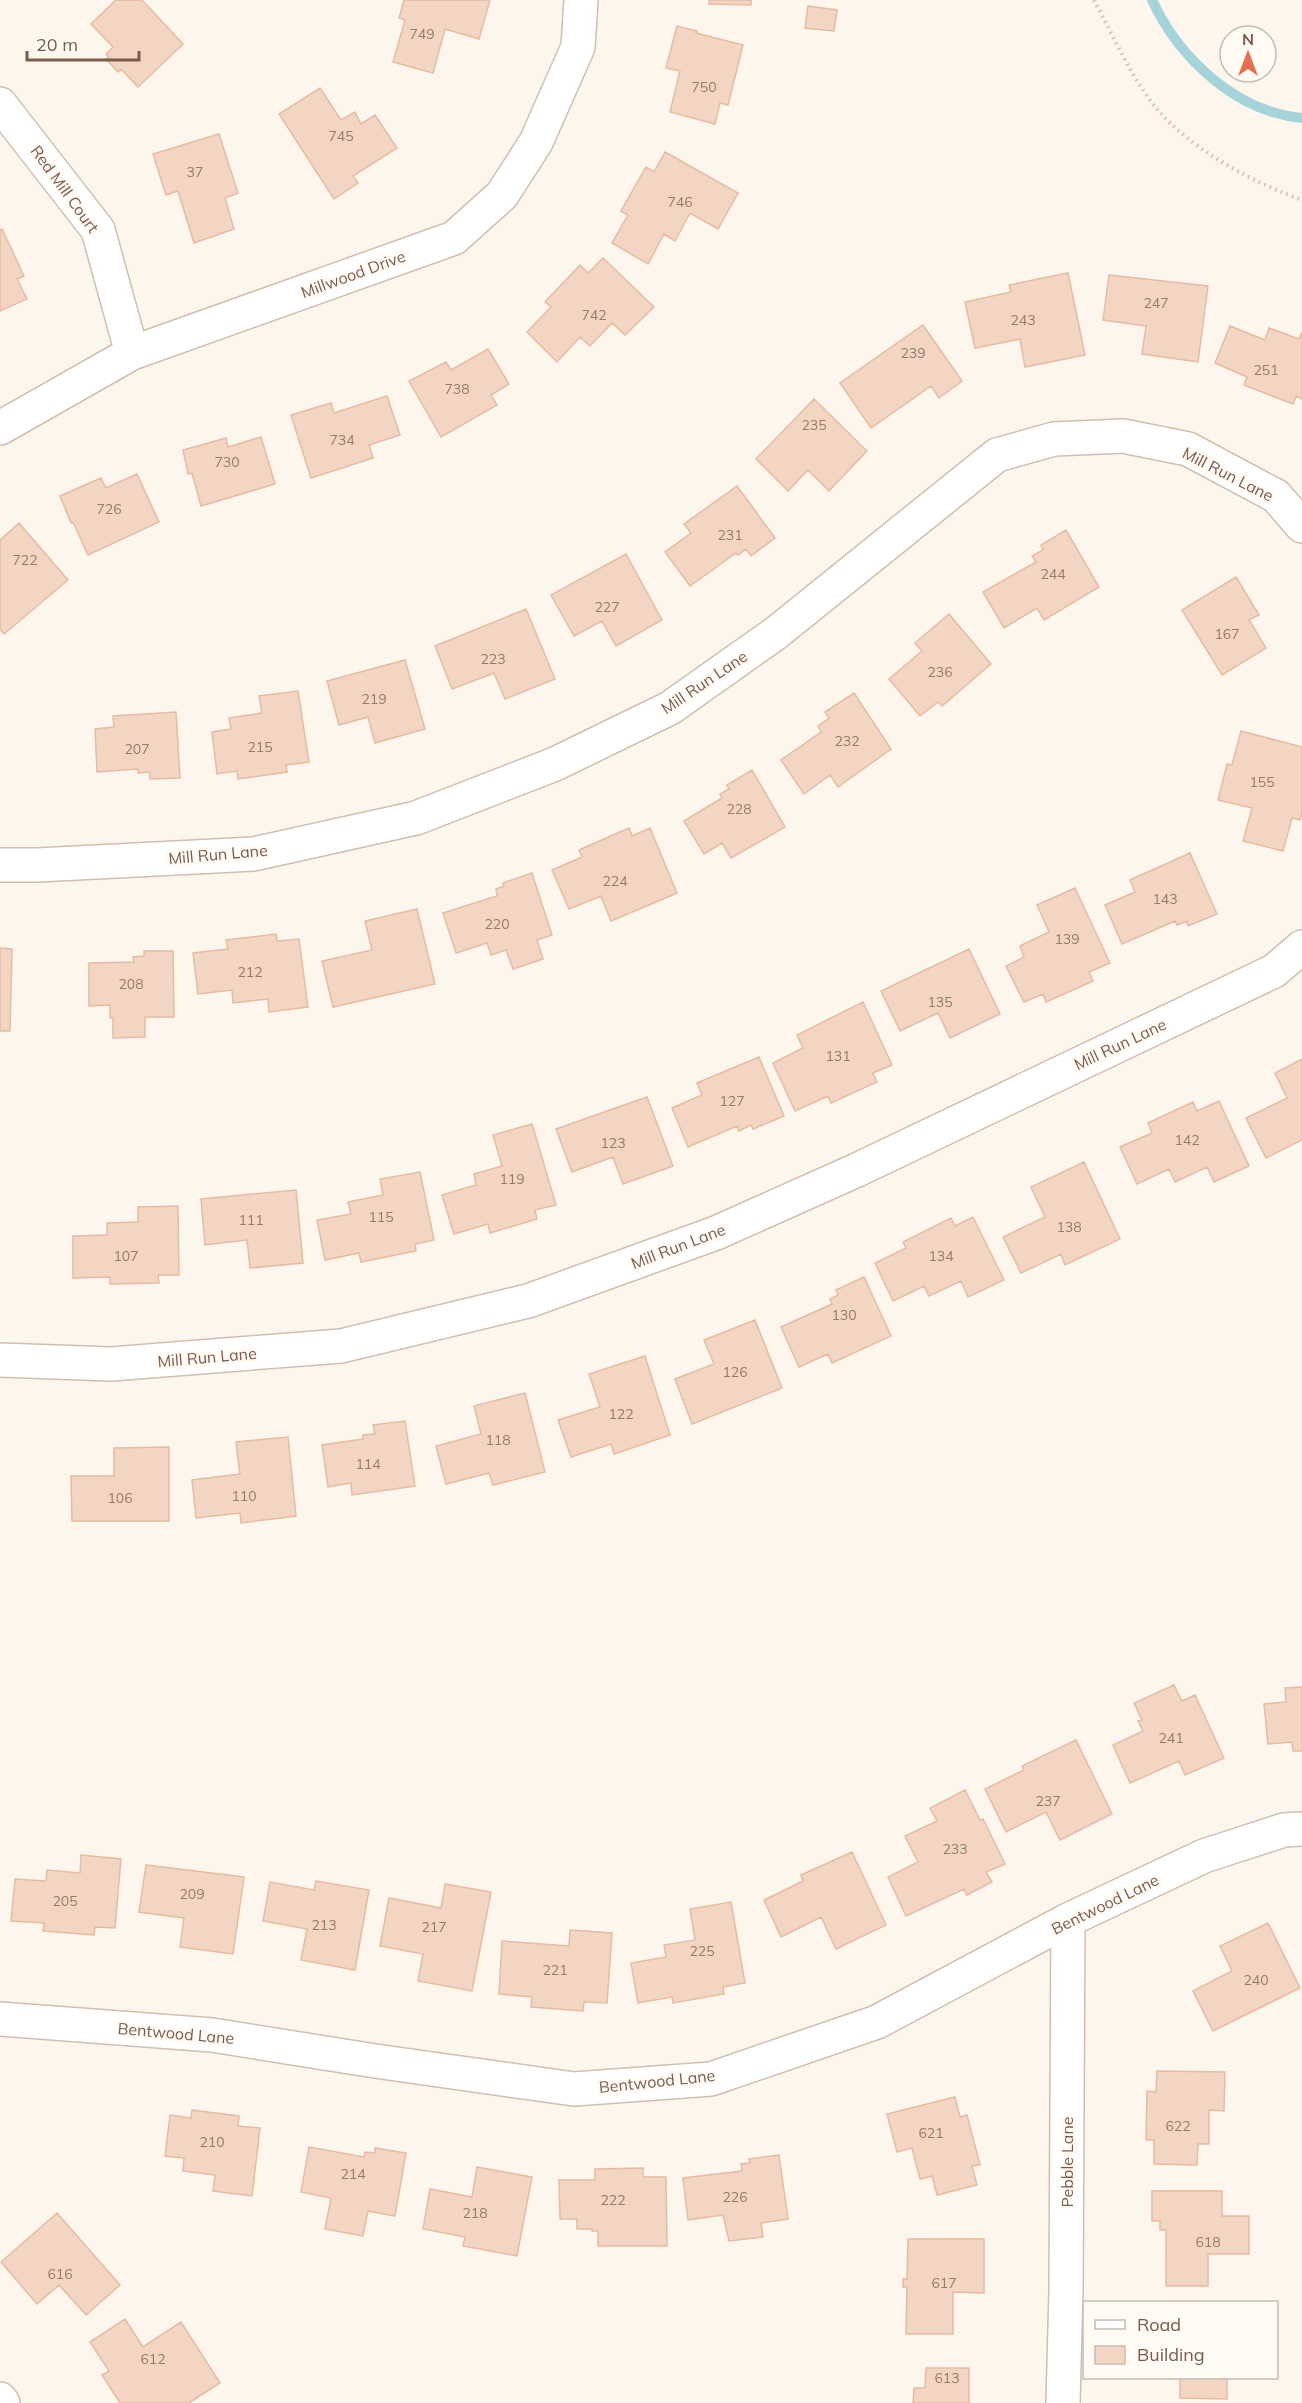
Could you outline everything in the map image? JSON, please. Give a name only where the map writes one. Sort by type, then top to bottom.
[{"type":"street","name":"Millwood Drive","points":[[0,428],[132,353],[454,238],[502,195],[536,142],[579,48],[581,0]]},
{"type":"street","name":"Red Mill Court","points":[[0,104],[98,230],[132,353]]},
{"type":"street","name":"Mill Run Lane","points":[[0,865],[254,854],[416,818],[555,764],[670,708],[776,633],[997,455],[1054,440],[1123,436],[1188,449],[1276,496],[1302,526]]},
{"type":"street","name":"Mill Run Lane","points":[[0,1360],[111,1364],[341,1346],[528,1301],[716,1233],[857,1170],[1274,971],[1302,947]]},
{"type":"street","name":"Bentwood Lane","points":[[0,2019],[212,2035],[574,2089],[711,2079],[877,2022],[1068,1920],[1204,1856],[1284,1830],[1302,1829]]},
{"type":"street","name":"Pebble Lane","points":[[1063,2403],[1066,2290],[1068,1920]]},
{"type":"street","points":[[0,2399],[3,2403]]},
{"type":"path","points":[[1094,0],[1139,82],[1153,104],[1166,118],[1188,137],[1240,173],[1302,200]]},
{"type":"building","points":[[116,0],[142,0],[183,44],[138,87],[121,69],[118,72],[106,59],[109,57],[106,54],[113,47],[91,24]]},
{"type":"building","points":[[404,0],[490,0],[479,39],[445,29],[433,73],[393,62],[405,20],[399,18]]},
{"type":"building","points":[[709,0],[751,0],[751,5],[709,4]]},
{"type":"building","points":[[808,6],[837,10],[834,31],[805,28]]},
{"type":"building","points":[[677,26],[743,45],[728,105],[720,103],[715,124],[670,112],[680,71],[666,68]]},
{"type":"building","points":[[320,88],[341,120],[355,112],[361,124],[375,115],[397,148],[353,176],[358,183],[334,199],[279,114]]},
{"type":"building","points":[[219,134],[238,193],[225,198],[234,229],[194,243],[178,191],[166,195],[153,154]]},
{"type":"building","points":[[665,152],[738,193],[718,229],[690,213],[675,241],[664,234],[648,264],[612,243],[628,215],[621,211],[646,167],[654,172]]},
{"type":"building","points":[[2,229],[24,276],[17,279],[27,299],[0,311],[0,230]]},
{"type":"building","points":[[603,258],[654,307],[625,335],[612,323],[590,346],[580,337],[557,362],[527,332],[551,307],[545,302],[580,265],[588,273]]},
{"type":"building","points":[[1068,273],[1085,355],[1025,367],[1020,339],[975,348],[965,302],[1011,292],[1009,285]]},
{"type":"building","points":[[1109,275],[1208,286],[1198,362],[1142,354],[1146,326],[1103,320]]},
{"type":"building","points":[[923,325],[962,381],[939,398],[931,386],[871,428],[840,383]]},
{"type":"building","points":[[1230,326],[1265,340],[1269,328],[1299,339],[1302,332],[1302,399],[1296,396],[1293,404],[1244,385],[1247,377],[1215,363]]},
{"type":"building","points":[[488,349],[509,384],[491,395],[497,405],[441,437],[409,381],[446,362],[451,370]]},
{"type":"building","points":[[387,396],[400,435],[369,445],[373,458],[311,478],[291,415],[331,403],[334,413]]},
{"type":"building","points":[[814,399],[867,451],[829,491],[808,470],[788,491],[756,459]]},
{"type":"building","points":[[261,437],[275,484],[201,506],[192,473],[188,474],[183,450],[226,438],[228,447]]},
{"type":"building","points":[[137,474],[159,522],[88,555],[60,496],[101,478],[106,488]]},
{"type":"building","points":[[737,486],[775,538],[751,556],[746,549],[738,555],[736,553],[690,586],[665,552],[691,533],[684,524]]},
{"type":"building","points":[[19,523],[68,580],[4,634],[0,629],[0,540]]},
{"type":"building","points":[[1066,530],[1099,587],[1044,620],[1037,608],[1004,628],[983,592],[1036,562],[1032,556],[1043,550],[1041,545]]},
{"type":"building","points":[[626,554],[662,620],[616,646],[602,621],[574,636],[551,595]]},
{"type":"building","points":[[1236,577],[1259,615],[1249,620],[1266,648],[1222,675],[1182,610]]},
{"type":"building","points":[[526,609],[555,679],[505,699],[494,673],[452,689],[435,646]]},
{"type":"building","points":[[949,614],[991,664],[942,706],[938,702],[920,716],[889,679],[922,651],[915,643]]},
{"type":"building","points":[[405,660],[425,729],[375,743],[368,717],[339,725],[327,681]]},
{"type":"building","points":[[298,691],[309,762],[286,765],[287,772],[238,779],[237,771],[217,774],[212,732],[231,729],[229,718],[262,713],[259,696]]},
{"type":"building","points":[[854,693],[891,749],[838,787],[830,775],[804,794],[781,760],[821,732],[818,726],[829,718],[825,712]]},
{"type":"building","points":[[176,712],[180,778],[150,779],[150,772],[138,773],[138,769],[97,772],[95,729],[114,727],[113,716]]},
{"type":"building","points":[[1241,731],[1302,747],[1302,813],[1300,820],[1292,818],[1283,851],[1243,841],[1252,808],[1218,800],[1227,764],[1232,765]]},
{"type":"building","points":[[752,770],[785,827],[731,858],[722,843],[704,854],[684,821],[722,798],[720,794],[729,789],[727,785]]},
{"type":"building","points":[[629,828],[632,836],[650,828],[677,893],[611,921],[601,896],[569,909],[552,870],[582,857],[579,850]]},
{"type":"building","points":[[1190,853],[1217,914],[1188,926],[1187,921],[1177,925],[1175,921],[1122,944],[1105,905],[1135,892],[1130,880]]},
{"type":"building","points":[[532,873],[552,935],[537,940],[543,959],[513,969],[506,950],[491,955],[487,943],[456,953],[443,913],[497,896],[496,889],[504,886],[503,883]]},
{"type":"building","points":[[1075,888],[1110,963],[1089,972],[1093,981],[1046,1002],[1043,994],[1024,1002],[1006,966],[1024,957],[1020,946],[1049,932],[1037,905]]},
{"type":"building","points":[[417,909],[435,984],[333,1007],[322,961],[372,950],[365,921]]},
{"type":"building","points":[[276,934],[277,941],[299,939],[308,1007],[269,1012],[268,999],[233,1003],[232,990],[198,994],[193,953],[228,949],[226,940]]},
{"type":"building","points":[[0,948],[12,949],[10,1031],[0,1031]]},
{"type":"building","points":[[969,949],[1000,1014],[950,1038],[938,1013],[900,1031],[881,991]]},
{"type":"building","points":[[144,951],[173,951],[174,1017],[145,1017],[145,1037],[113,1038],[113,1018],[110,1018],[110,1005],[89,1006],[89,963],[134,962],[133,957],[144,956]]},
{"type":"building","points":[[863,1002],[892,1065],[873,1073],[877,1082],[831,1103],[828,1096],[795,1111],[773,1063],[803,1048],[797,1035]]},
{"type":"building","points":[[759,1057],[784,1116],[753,1129],[751,1125],[739,1131],[737,1126],[688,1147],[672,1108],[702,1095],[697,1083]]},
{"type":"building","points":[[1302,1059],[1302,1140],[1266,1158],[1246,1118],[1287,1098],[1275,1073]]},
{"type":"building","points":[[647,1097],[673,1166],[623,1184],[613,1157],[572,1172],[556,1129]]},
{"type":"building","points":[[1219,1101],[1249,1166],[1214,1182],[1207,1167],[1175,1182],[1169,1169],[1137,1184],[1120,1147],[1152,1133],[1148,1123],[1193,1102],[1197,1111]]},
{"type":"building","points":[[532,1124],[556,1205],[535,1210],[537,1219],[490,1233],[488,1224],[454,1234],[442,1195],[476,1185],[474,1174],[502,1166],[493,1135]]},
{"type":"building","points":[[1084,1162],[1120,1239],[1065,1265],[1061,1254],[1021,1273],[1003,1237],[1045,1217],[1031,1187]]},
{"type":"building","points":[[420,1172],[434,1240],[415,1244],[416,1251],[361,1262],[359,1253],[325,1260],[317,1220],[351,1214],[348,1202],[383,1195],[380,1179]]},
{"type":"building","points":[[296,1190],[303,1263],[250,1268],[247,1240],[205,1245],[201,1199]]},
{"type":"building","points":[[178,1206],[179,1275],[158,1275],[159,1283],[110,1284],[110,1277],[73,1278],[73,1236],[107,1235],[107,1223],[138,1222],[138,1207]]},
{"type":"building","points":[[973,1217],[1004,1280],[968,1297],[961,1281],[929,1296],[924,1286],[893,1301],[875,1263],[906,1248],[903,1242],[951,1218],[955,1226]]},
{"type":"building","points":[[864,1277],[891,1336],[832,1363],[828,1354],[799,1367],[781,1327],[832,1304],[830,1299],[838,1295],[836,1290]]},
{"type":"building","points":[[755,1320],[782,1388],[692,1424],[675,1379],[714,1364],[704,1340]]},
{"type":"building","points":[[645,1356],[670,1435],[614,1454],[611,1444],[571,1457],[558,1420],[600,1407],[589,1374]]},
{"type":"building","points":[[525,1393],[545,1472],[493,1485],[489,1473],[446,1484],[436,1446],[481,1434],[474,1406]]},
{"type":"building","points":[[405,1421],[415,1486],[352,1495],[351,1483],[328,1487],[322,1445],[363,1439],[363,1435],[375,1434],[373,1425]]},
{"type":"building","points":[[288,1437],[296,1516],[241,1523],[240,1513],[196,1518],[192,1480],[240,1474],[236,1442]]},
{"type":"building","points":[[169,1447],[169,1521],[72,1521],[71,1476],[114,1476],[114,1448]]},
{"type":"building","points":[[1174,1685],[1182,1701],[1195,1695],[1224,1758],[1185,1775],[1179,1761],[1130,1783],[1113,1745],[1143,1731],[1138,1721],[1142,1720],[1134,1703]]},
{"type":"building","points":[[1302,1687],[1302,1751],[1293,1751],[1292,1742],[1268,1744],[1264,1704],[1286,1702],[1285,1688]]},
{"type":"building","points":[[1076,1740],[1112,1814],[1060,1840],[1046,1812],[1006,1832],[985,1789],[1024,1770],[1022,1766]]},
{"type":"building","points":[[965,1790],[980,1820],[983,1819],[1005,1864],[986,1872],[992,1882],[967,1895],[964,1889],[906,1916],[888,1877],[918,1862],[905,1836],[937,1821],[930,1808]]},
{"type":"building","points":[[852,1852],[886,1925],[836,1949],[821,1917],[781,1937],[764,1900],[803,1881],[801,1875]]},
{"type":"building","points":[[81,1855],[121,1859],[115,1928],[95,1927],[94,1935],[43,1931],[44,1923],[11,1921],[15,1879],[46,1881],[47,1870],[80,1873]]},
{"type":"building","points":[[146,1865],[244,1877],[233,1954],[180,1947],[184,1918],[139,1912]]},
{"type":"building","points":[[316,1881],[369,1890],[355,1970],[301,1960],[307,1929],[263,1921],[270,1882],[314,1890]]},
{"type":"building","points":[[445,1884],[491,1892],[472,1991],[418,1981],[423,1954],[380,1946],[389,1898],[441,1908]]},
{"type":"building","points":[[731,1902],[745,1983],[723,1987],[724,1994],[673,2003],[672,1997],[638,2003],[631,1963],[666,1957],[664,1945],[695,1940],[690,1909]]},
{"type":"building","points":[[1268,1923],[1300,1988],[1213,2031],[1193,1991],[1232,1971],[1220,1946]]},
{"type":"building","points":[[570,1930],[612,1933],[607,2003],[584,2002],[583,2011],[531,2007],[532,1997],[499,1994],[502,1941],[569,1946]]},
{"type":"building","points":[[1157,2071],[1225,2072],[1224,2111],[1209,2110],[1209,2144],[1198,2144],[1197,2165],[1154,2164],[1154,2140],[1146,2140],[1147,2091],[1156,2092]]},
{"type":"building","points":[[955,2097],[960,2117],[967,2115],[980,2165],[972,2166],[977,2185],[937,2195],[932,2176],[920,2179],[912,2148],[897,2152],[887,2114]]},
{"type":"building","points":[[192,2110],[239,2116],[238,2126],[260,2128],[252,2196],[213,2191],[215,2175],[183,2171],[184,2158],[165,2156],[170,2115],[191,2118]]},
{"type":"building","points":[[309,2147],[364,2157],[365,2152],[375,2153],[375,2148],[406,2153],[395,2216],[368,2211],[363,2236],[325,2229],[331,2198],[301,2192]]},
{"type":"building","points":[[779,2155],[788,2219],[761,2223],[763,2237],[729,2241],[723,2215],[688,2220],[683,2178],[742,2171],[741,2164],[750,2163],[749,2159]]},
{"type":"building","points":[[477,2167],[532,2177],[517,2256],[463,2246],[465,2237],[423,2229],[430,2189],[472,2197]]},
{"type":"building","points":[[643,2168],[643,2177],[666,2177],[667,2246],[598,2246],[598,2231],[577,2229],[577,2219],[560,2219],[559,2180],[595,2180],[595,2169]]},
{"type":"building","points":[[1152,2191],[1222,2191],[1222,2216],[1249,2216],[1249,2254],[1208,2254],[1208,2286],[1166,2286],[1166,2230],[1160,2230],[1160,2221],[1152,2221]]},
{"type":"building","points":[[57,2213],[120,2285],[86,2315],[59,2285],[37,2304],[1,2262]]},
{"type":"building","points":[[908,2239],[984,2239],[984,2293],[953,2292],[953,2334],[906,2334],[907,2287],[903,2287],[903,2279],[907,2279]]},
{"type":"building","points":[[125,2319],[143,2347],[181,2322],[220,2383],[189,2403],[120,2403],[102,2375],[109,2371],[90,2342]]},
{"type":"building","points":[[926,2368],[969,2368],[969,2403],[913,2403],[914,2388],[925,2388]]},
{"type":"building","points":[[1180,2379],[1227,2379],[1227,2399],[1180,2398]]},
{"type":"waterway","points":[[1152,0],[1178,42],[1212,78],[1255,105],[1278,114],[1302,118]]}]
